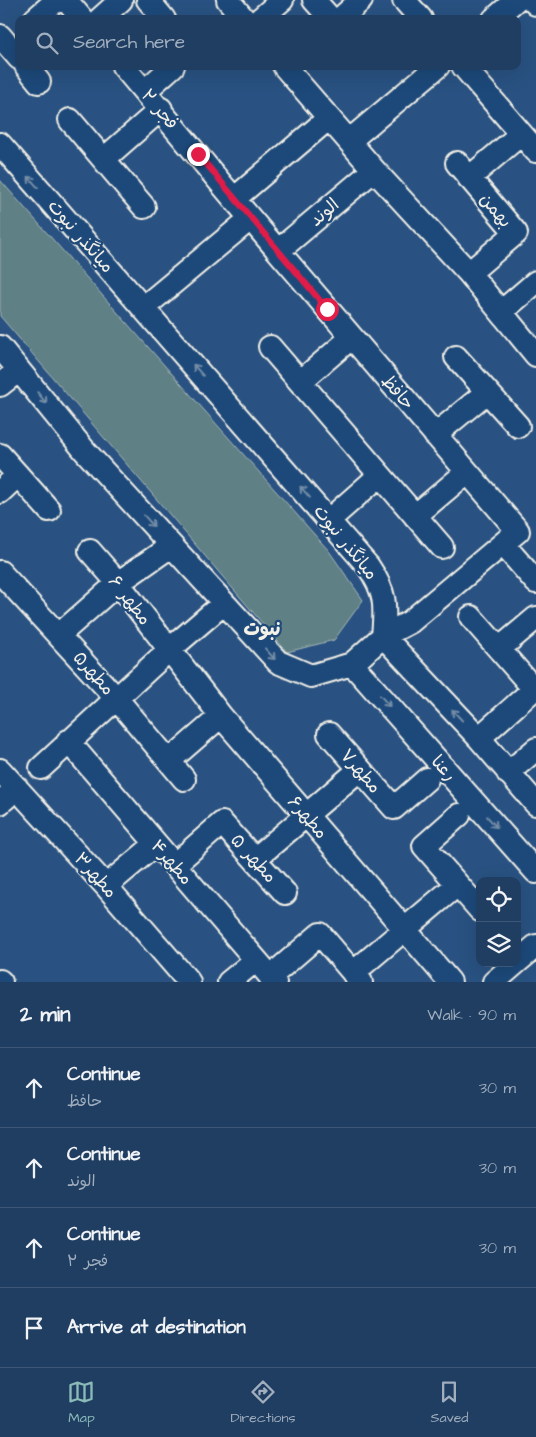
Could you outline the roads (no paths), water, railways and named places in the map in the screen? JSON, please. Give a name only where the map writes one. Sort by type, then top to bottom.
[{"type":"street","points":[[40,15],[57,0]]},
{"type":"street","points":[[66,0],[79,15]]},
{"type":"street","points":[[104,15],[121,0]]},
{"type":"street","points":[[148,0],[161,15]]},
{"type":"street","points":[[265,15],[282,0]]},
{"type":"street","points":[[314,0],[327,15]]},
{"type":"street","points":[[344,15],[361,0]]},
{"type":"street","points":[[404,0],[417,15]]},
{"type":"street","points":[[499,15],[516,0]]},
{"type":"street","points":[[532,0],[536,4]]},
{"type":"street","name":"فجر ۲","points":[[127,70],[234,199]]},
{"type":"street","points":[[145,91],[169,70]]},
{"type":"street","points":[[287,70],[374,170],[468,273],[536,355]]},
{"type":"street","points":[[349,141],[433,70]]},
{"type":"street","points":[[466,70],[536,151]]},
{"type":"street","points":[[104,159],[161,109]]},
{"type":"street","points":[[278,251],[234,199],[329,118]]},
{"type":"street","points":[[70,120],[144,207]]},
{"type":"street","name":"بهمن","points":[[468,273],[516,233],[463,171],[521,134]]},
{"type":"street","name":"میانگذر نبوت","points":[[0,144],[329,520],[380,584],[386,606],[383,636]]},
{"type":"street","name":"الوند","points":[[278,251],[374,170]]},
{"type":"street","points":[[143,308],[250,219]]},
{"type":"street","name":"حافظ","points":[[278,251],[467,472],[511,538],[536,582]]},
{"type":"street","points":[[501,312],[536,282]]},
{"type":"street","points":[[300,382],[351,338]]},
{"type":"street","points":[[0,347],[85,450],[278,662],[310,676],[352,664],[383,636],[410,622],[511,538]]},
{"type":"street","points":[[270,347],[442,547]]},
{"type":"street","points":[[456,357],[518,426]]},
{"type":"street","points":[[0,386],[18,370]]},
{"type":"street","points":[[435,435],[487,392]]},
{"type":"street","points":[[0,454],[48,510]]},
{"type":"street","points":[[415,516],[467,472]]},
{"type":"street","points":[[0,492],[18,475]]},
{"type":"street","points":[[329,520],[380,475]]},
{"type":"street","points":[[59,635],[118,583],[171,546]]},
{"type":"street","name":"مطهر ۶","points":[[90,551],[118,583],[169,650]]},
{"type":"street","name":"مطهر۵","points":[[0,572],[116,698],[184,779]]},
{"type":"street","points":[[41,768],[169,650],[224,603]]},
{"type":"street","points":[[471,617],[534,689],[479,738]]},
{"type":"street","points":[[499,648],[536,618]]},
{"type":"street","points":[[383,636],[479,738],[536,804]]},
{"type":"street","name":"مطهر۶","points":[[169,650],[221,716],[450,982]]},
{"type":"street","name":"رعنا","points":[[352,664],[536,872]]},
{"type":"street","points":[[169,761],[221,716]]},
{"type":"street","name":"مطهر۷","points":[[329,734],[394,808],[427,779]]},
{"type":"street","name":"مطهر۴","points":[[68,742],[273,979]]},
{"type":"street","points":[[508,773],[536,749]]},
{"type":"street","name":"مطهر۳","points":[[0,770],[106,886],[189,982]]},
{"type":"street","points":[[255,859],[359,770]]},
{"type":"street","points":[[0,803],[17,788]]},
{"type":"street","points":[[459,815],[424,846],[476,906]]},
{"type":"street","name":"مطهر ۵","points":[[174,865],[222,823],[285,893]]},
{"type":"street","points":[[106,886],[156,844]]},
{"type":"street","points":[[273,979],[320,934],[357,978],[405,930],[457,886]]},
{"type":"street","points":[[521,959],[536,946]]},
{"type":"street","points":[[229,982],[256,960]]},
{"type":"street","points":[[494,982],[511,967]]},
{"type":"district","name":"نبوت","points":[[262,628]]}]
